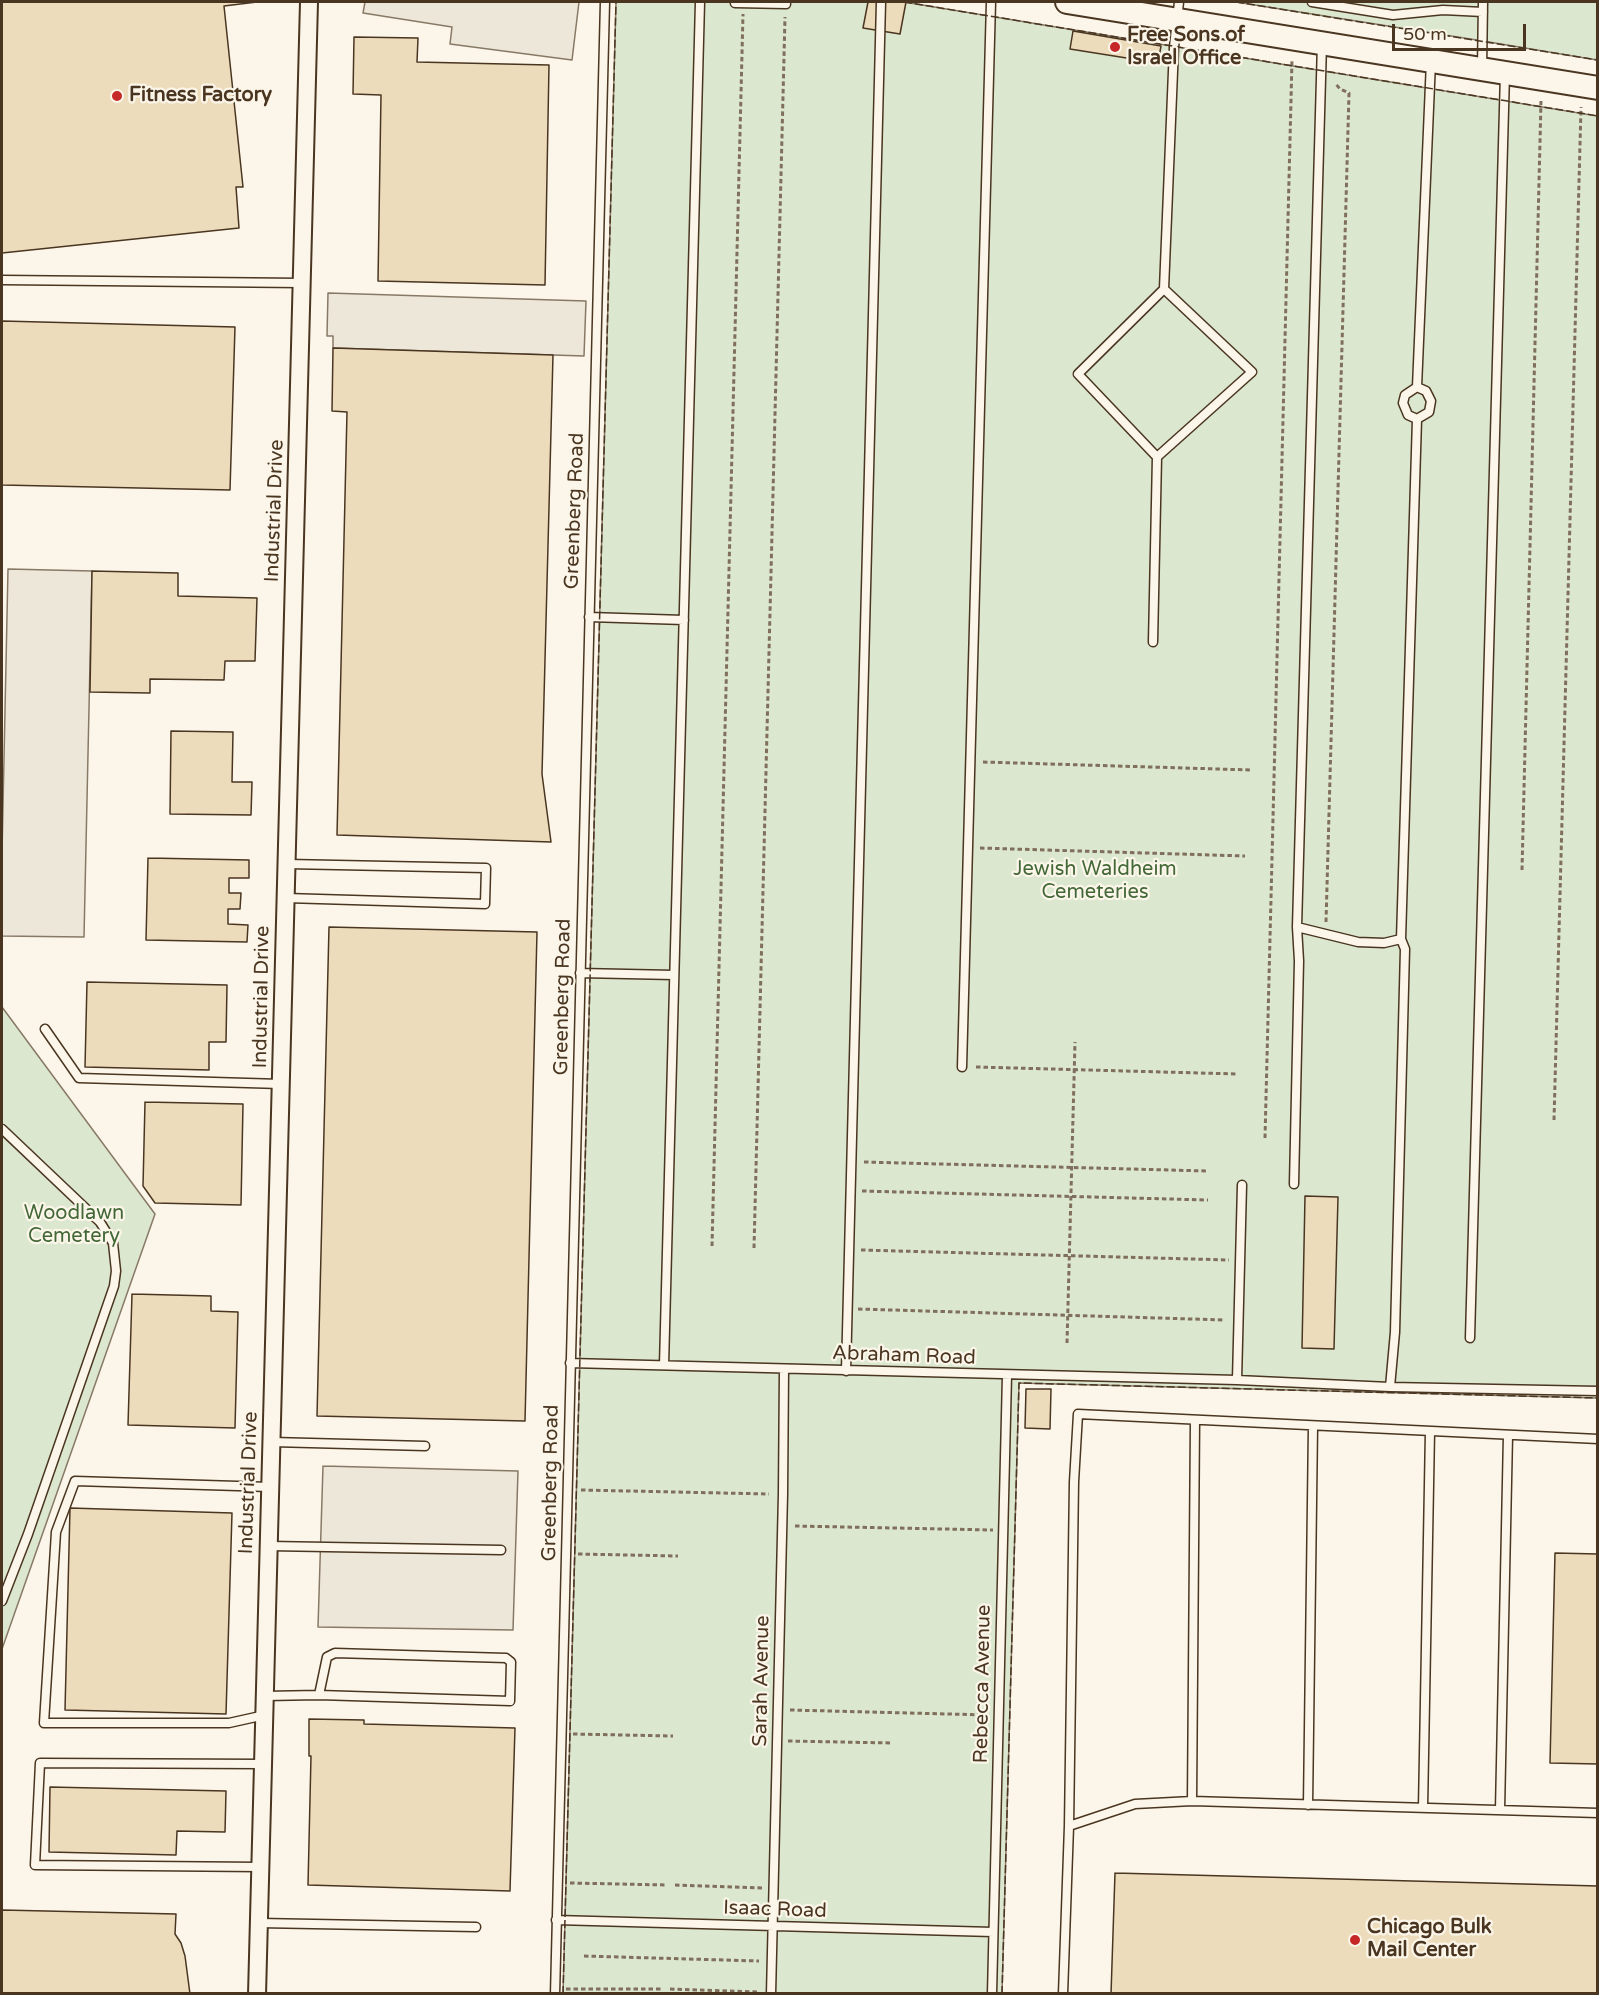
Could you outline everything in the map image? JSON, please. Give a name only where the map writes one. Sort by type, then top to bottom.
[{"type":"main road","points":[[1067,2],[1178,10],[1322,43],[1598,88]]},
{"type":"street","name":"Industrial Drive","points":[[257,1994],[309,2]]},
{"type":"lane","name":"Greenberg Road","points":[[555,1991],[605,2]]},
{"type":"lane","points":[[664,1365],[700,2]]},
{"type":"lane","points":[[846,1371],[881,2]]},
{"type":"lane","points":[[962,1066],[991,2]]},
{"type":"lane","points":[[1312,2],[1393,15],[1443,10],[1483,12]]},
{"type":"lane","points":[[1482,69],[1483,2]]},
{"type":"lane","points":[[739,3],[786,4]]},
{"type":"lane","points":[[1153,642],[1157,457],[1078,374],[1164,289],[1174,47],[1178,10]]},
{"type":"lane","points":[[1294,1184],[1299,961],[1297,927],[1322,43]]},
{"type":"lane","points":[[1417,387],[1431,61]]},
{"type":"lane","points":[[1470,1338],[1505,73]]},
{"type":"lane","points":[[2,280],[302,283]]},
{"type":"lane","points":[[1157,457],[1252,372],[1164,289]]},
{"type":"lane","points":[[1417,387],[1405,395],[1403,404],[1408,415],[1417,419]]},
{"type":"lane","points":[[1417,387],[1426,391],[1431,401],[1429,412],[1417,419]]},
{"type":"lane","points":[[1390,1387],[1395,1332],[1405,949],[1401,939],[1417,419]]},
{"type":"lane","points":[[589,617],[684,620]]},
{"type":"lane","points":[[286,898],[485,904],[486,868],[287,864]]},
{"type":"lane","points":[[1297,927],[1326,936],[1358,942],[1384,943],[1401,939]]},
{"type":"lane","points":[[580,973],[674,975]]},
{"type":"lane","points":[[45,1029],[79,1078],[281,1084]]},
{"type":"lane","points":[[2,1129],[100,1222],[113,1243],[116,1271],[114,1286],[28,1534],[2,1601]]},
{"type":"lane","points":[[1237,1380],[1242,1185]]},
{"type":"lane","name":"Abraham Road","points":[[570,1363],[1598,1391]]},
{"type":"lane","name":"Sarah Avenue","points":[[771,1993],[784,1369]]},
{"type":"lane","name":"Rebecca Avenue","points":[[992,1994],[1007,1375]]},
{"type":"lane","points":[[1063,1994],[1070,1826],[1074,1482],[1078,1414],[1598,1439]]},
{"type":"lane","points":[[1192,1801],[1195,1420]]},
{"type":"lane","points":[[1308,1804],[1313,1426]]},
{"type":"lane","points":[[1423,1808],[1430,1431]]},
{"type":"lane","points":[[1500,1810],[1508,1435]]},
{"type":"lane","points":[[272,1442],[425,1446]]},
{"type":"lane","points":[[265,1715],[229,1723],[44,1723],[56,1532],[75,1481],[270,1487]]},
{"type":"lane","points":[[269,1546],[501,1550]]},
{"type":"lane","points":[[265,1696],[319,1695],[510,1701],[511,1662],[506,1658],[335,1653],[327,1657],[319,1695]]},
{"type":"lane","points":[[261,1867],[35,1865],[40,1763],[263,1764]]},
{"type":"lane","points":[[1070,1826],[1135,1804],[1192,1801],[1598,1813]]},
{"type":"lane","name":"Isaac Road","points":[[556,1920],[993,1932]]},
{"type":"lane","points":[[259,1923],[476,1927]]},
{"type":"path","points":[[712,1246],[739,3]]},
{"type":"path","points":[[753,1248],[786,4]]},
{"type":"path","points":[[1264,1138],[1292,60]]},
{"type":"path","points":[[1321,74],[1333,78],[1340,89],[1349,93],[1326,936]]},
{"type":"path","points":[[1522,870],[1541,101]]},
{"type":"path","points":[[1554,1120],[1581,107]]},
{"type":"path","points":[[970,761],[1251,770]]},
{"type":"path","points":[[968,848],[1245,856]]},
{"type":"path","points":[[1067,1343],[1075,1042]]},
{"type":"path","points":[[962,1066],[1238,1074]]},
{"type":"path","points":[[851,1161],[1207,1171]]},
{"type":"path","points":[[851,1191],[1208,1200]]},
{"type":"path","points":[[849,1250],[1240,1260]]},
{"type":"path","points":[[848,1309],[1225,1320]]},
{"type":"path","points":[[567,1490],[783,1494]]},
{"type":"path","points":[[782,1527],[828,1526],[1003,1532]]},
{"type":"path","points":[[566,1553],[678,1556]]},
{"type":"path","points":[[778,1709],[999,1715]]},
{"type":"path","points":[[561,1734],[674,1736]]},
{"type":"path","points":[[778,1738],[783,1741],[892,1743]]},
{"type":"path","points":[[557,1882],[667,1885]]},
{"type":"path","points":[[675,1885],[774,1888]]},
{"type":"path","points":[[584,1956],[771,1962]]},
{"type":"path","points":[[555,1991],[663,1989]]},
{"type":"path","points":[[670,1989],[771,1993]]},
{"type":"green space","name":"Jewish Waldheim Cemeteries","points":[[616,2],[904,2],[1597,116],[1597,1398],[1019,1383],[1002,1993],[563,1994]]},
{"type":"green space","points":[[1236,2],[1597,2],[1597,60],[1483,41]]},
{"type":"green space","name":"Woodlawn Cemetery","points":[[2,1007],[155,1214],[2,1649]]},
{"type":"shaded area","points":[[365,2],[579,2],[572,60],[450,44],[452,27],[363,13]]},
{"type":"shaded area","points":[[328,293],[586,301],[584,356],[333,348],[333,336],[327,336]]},
{"type":"shaded area","points":[[8,569],[92,571],[84,937],[2,936]]},
{"type":"shaded area","points":[[323,1466],[518,1471],[513,1630],[318,1627]]},
{"type":"building","name":"Fitness Factory","points":[[2,2],[257,2],[224,6],[243,187],[236,187],[239,228],[2,253]]},
{"type":"building","points":[[868,2],[906,2],[900,34],[863,28]]},
{"type":"building","name":"Free Sons of Israel Office","points":[[1073,31],[1161,46],[1158,63],[1070,49]]},
{"type":"building","points":[[354,37],[418,38],[417,62],[549,65],[545,285],[378,281],[381,95],[353,94]]},
{"type":"building","points":[[2,321],[235,327],[230,490],[2,485]]},
{"type":"building","points":[[333,348],[553,355],[542,774],[551,842],[337,835],[347,412],[332,411]]},
{"type":"building","points":[[92,571],[178,573],[178,596],[257,598],[255,661],[225,661],[224,680],[150,679],[150,693],[90,692]]},
{"type":"building","points":[[171,731],[233,732],[232,782],[252,782],[251,815],[170,814]]},
{"type":"building","points":[[148,858],[249,860],[249,878],[229,878],[229,893],[241,893],[240,909],[228,909],[228,924],[248,925],[247,942],[146,940]]},
{"type":"building","points":[[329,927],[537,932],[525,1421],[317,1416]]},
{"type":"building","points":[[87,982],[227,985],[226,1042],[209,1042],[209,1070],[85,1067]]},
{"type":"building","points":[[145,1102],[243,1104],[241,1205],[155,1203],[143,1186]]},
{"type":"building","points":[[1305,1196],[1338,1197],[1334,1349],[1302,1348]]},
{"type":"building","points":[[132,1294],[211,1296],[211,1311],[238,1312],[235,1428],[128,1425]]},
{"type":"building","points":[[1026,1389],[1051,1389],[1050,1429],[1025,1428]]},
{"type":"building","points":[[70,1508],[232,1513],[226,1714],[65,1710]]},
{"type":"building","points":[[1555,1553],[1598,1554],[1598,1764],[1550,1763]]},
{"type":"building","points":[[309,1719],[364,1720],[364,1724],[515,1728],[510,1891],[308,1885],[311,1756],[309,1756]]},
{"type":"building","points":[[50,1787],[226,1791],[225,1832],[177,1831],[176,1855],[49,1852]]},
{"type":"building","name":"Chicago Bulk Mail Center","points":[[1115,1873],[1598,1886],[1598,1994],[1111,1994]]},
{"type":"building","points":[[2,1910],[176,1914],[175,1934],[185,1956],[190,1994],[2,1994]]},
{"type":"fence","points":[[563,1994],[616,2]]},
{"type":"fence","points":[[904,2],[1598,116]]},
{"type":"fence","points":[[1236,2],[1598,60]]},
{"type":"fence","points":[[1002,1994],[1019,1383],[1598,1398]]},
{"type":"place","name":"Free Sons of Israel Office","points":[[1115,47]]},
{"type":"place","name":"Fitness Factory","points":[[117,96]]},
{"type":"place","name":"Chicago Bulk Mail Center","points":[[1355,1940]]}]
